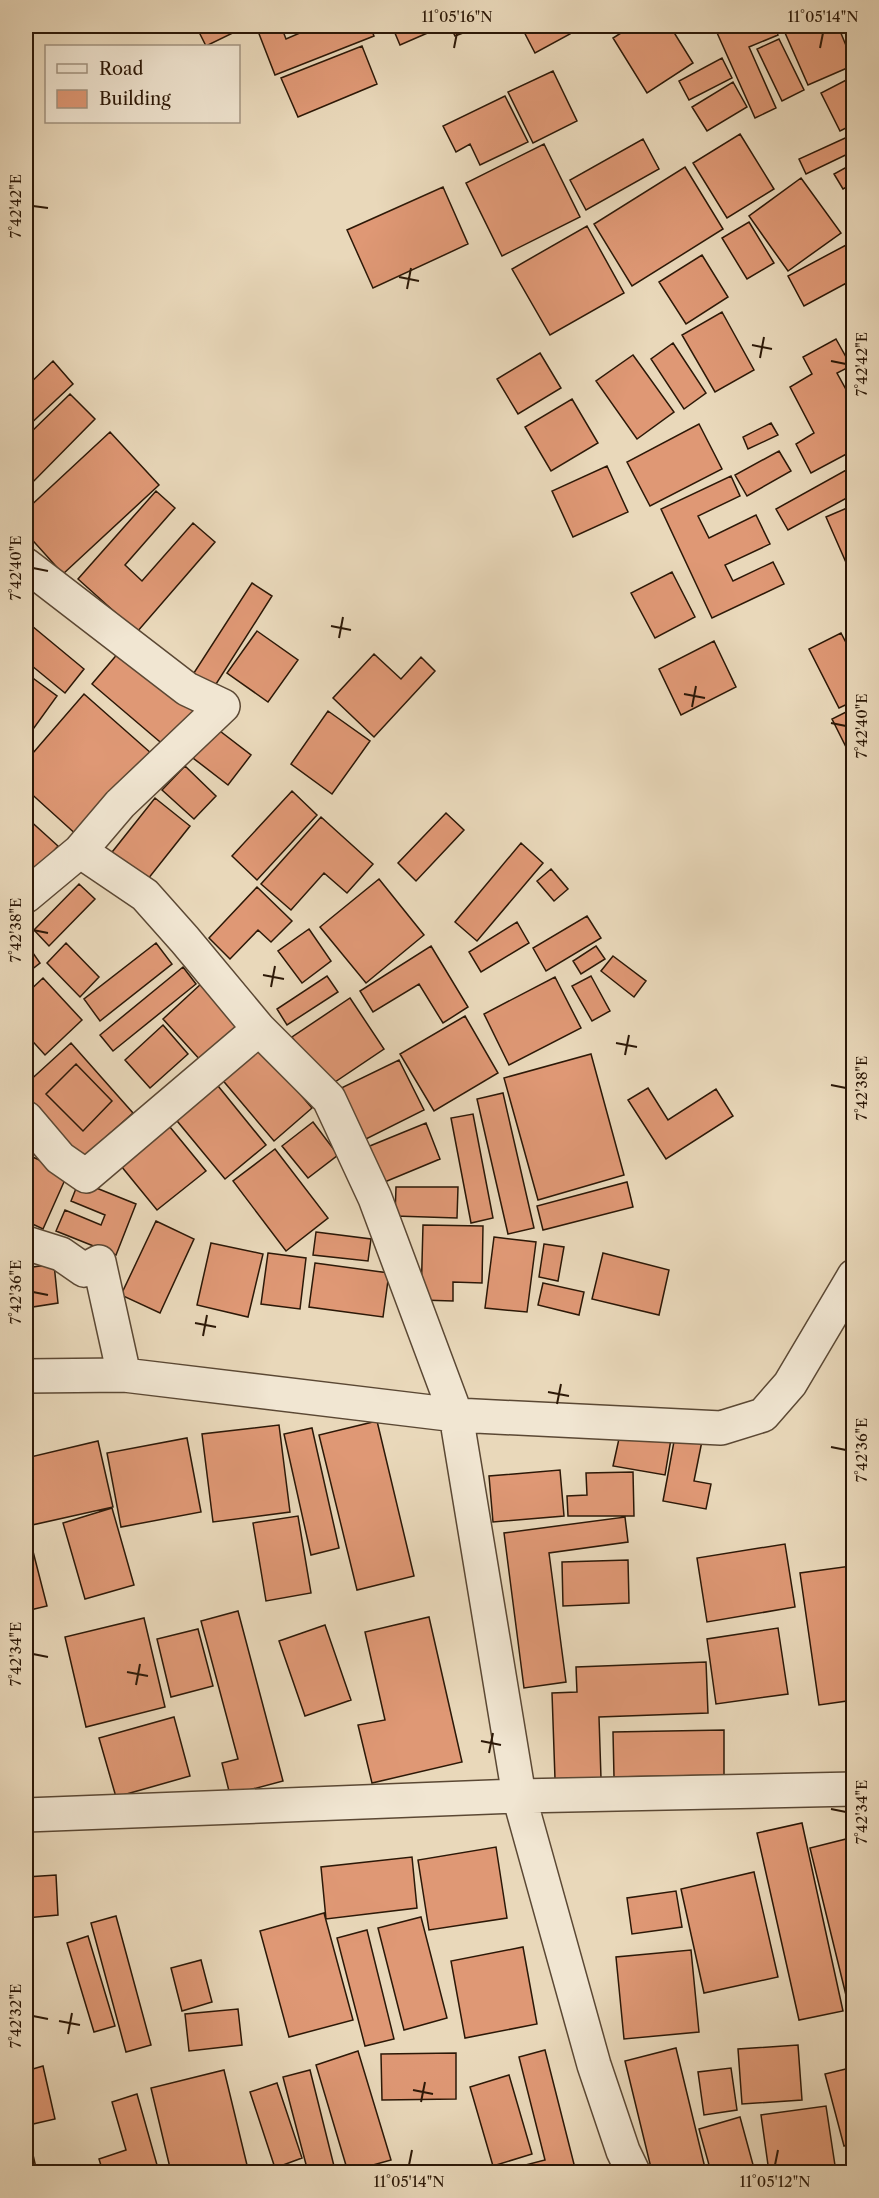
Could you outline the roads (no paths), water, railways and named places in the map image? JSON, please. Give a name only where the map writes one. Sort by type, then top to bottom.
[{"type":"street","points":[[26,565],[187,689],[223,706],[120,804],[80,851],[26,896]]},
{"type":"street","points":[[80,851],[145,895],[259,1029],[329,1099],[375,1198],[456,1415],[519,1796],[594,2065],[623,2151],[633,2172]]},
{"type":"street","points":[[26,1118],[60,1158],[87,1176],[259,1029]]},
{"type":"street","points":[[26,1243],[61,1254],[84,1270],[99,1263],[124,1375]]},
{"type":"street","points":[[26,1376],[124,1375],[456,1415],[721,1428],[763,1415],[790,1384],[854,1276]]},
{"type":"street","points":[[26,1815],[519,1796],[854,1789]]}]
